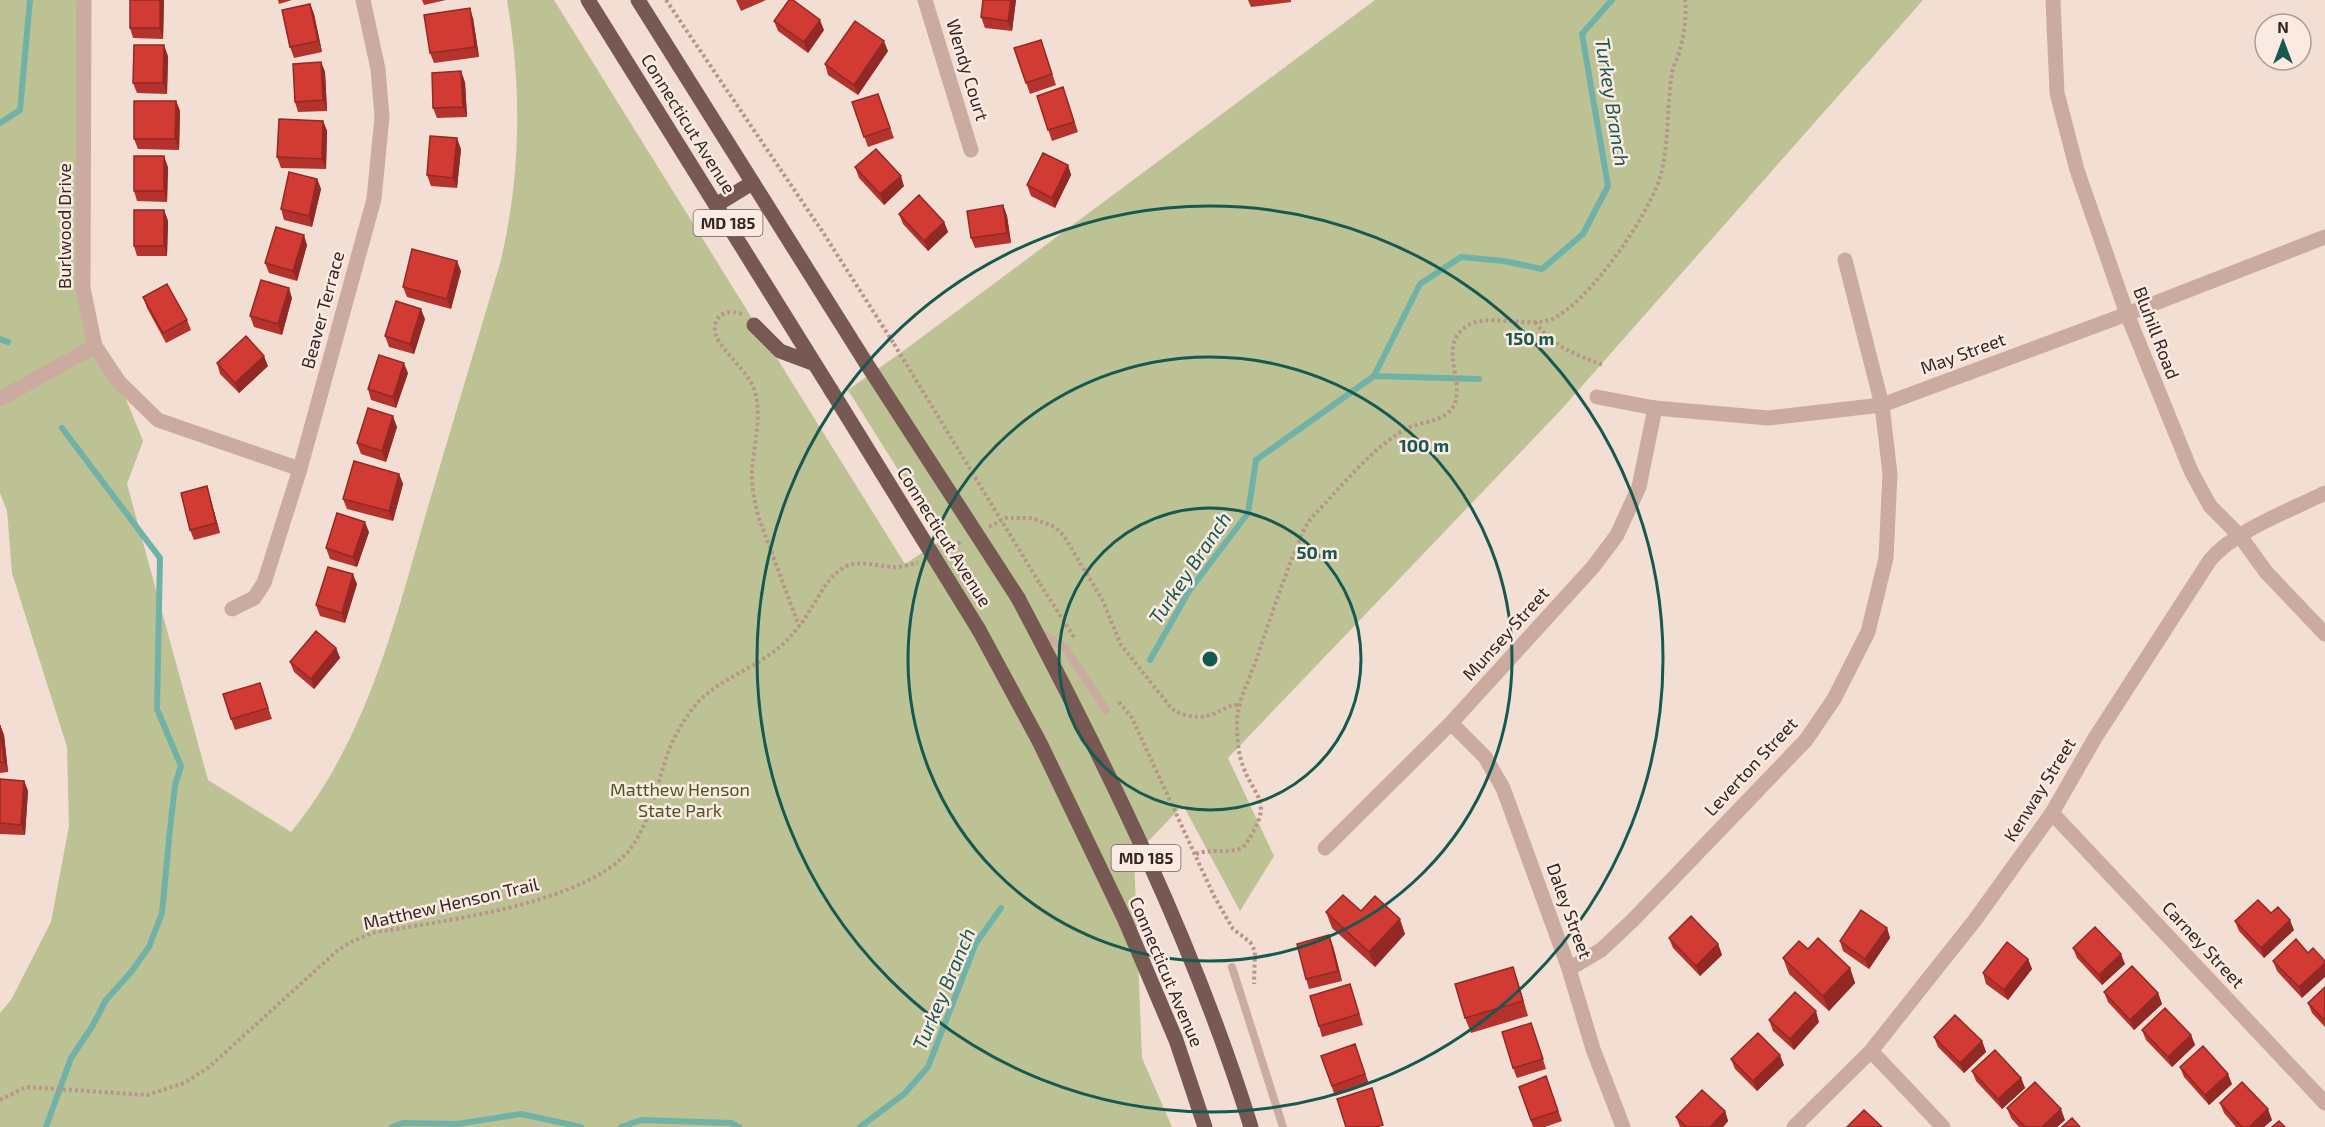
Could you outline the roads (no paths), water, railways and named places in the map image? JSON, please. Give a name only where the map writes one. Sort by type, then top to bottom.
[{"type":"main road","name":"Connecticut Avenue","points":[[588,0],[979,630],[1040,743],[1125,920],[1176,1040],[1205,1127]]},
{"type":"main road","name":"Connecticut Avenue","points":[[638,0],[866,363],[1018,598],[1080,716],[1185,942],[1251,1127]]},
{"type":"main road","points":[[716,205],[752,183]]},
{"type":"main road","points":[[754,325],[780,351],[815,364]]},
{"type":"street","name":"Burlwood Drive","points":[[84,0],[83,288],[95,346],[118,382],[159,420],[300,469]]},
{"type":"street","name":"Beaver Terrace","points":[[232,609],[254,598],[264,583],[300,469],[374,199],[381,117],[378,69],[363,0]]},
{"type":"street","name":"Wendy Court","points":[[925,0],[971,150]]},
{"type":"street","name":"Bluhill Road","points":[[2053,0],[2057,93],[2077,170],[2127,314],[2191,471],[2211,506],[2240,536],[2266,572],[2325,634]]},
{"type":"street","name":"May Street","points":[[1597,397],[1655,408],[1768,418],[1882,405],[2325,237]]},
{"type":"street","name":"Leverton Street","points":[[1569,969],[1601,950],[1633,920],[1806,740],[1834,699],[1868,632],[1886,558],[1890,474],[1882,405],[1845,260]]},
{"type":"street","points":[[0,399],[95,346]]},
{"type":"street","name":"Munsey Street","points":[[1325,848],[1451,723],[1593,567],[1617,535],[1639,487],[1655,408]]},
{"type":"street","name":"Kenway Street","points":[[1794,1127],[1871,1051],[1976,920],[2052,813],[2095,738],[2218,550],[2240,536],[2325,493]]},
{"type":"street","name":"Daley Street","points":[[1451,723],[1485,758],[1503,788],[1569,969],[1593,1049],[1623,1127]]},
{"type":"street","name":"Carney Street","points":[[2052,813],[2325,1103]]},
{"type":"street","points":[[1871,1051],[1943,1127]]},
{"type":"lane","points":[[1035,630],[1066,649],[1106,710]]},
{"type":"lane","points":[[1232,966],[1282,1127]]},
{"type":"waterway","points":[[0,123],[20,110],[30,0]]},
{"type":"waterway","name":"Turkey Branch","points":[[1150,660],[1189,591],[1248,513],[1256,460],[1374,376],[1420,284],[1461,257],[1504,261],[1542,269],[1583,234],[1608,186],[1582,34],[1612,0]]},
{"type":"waterway","points":[[0,339],[8,342]]},
{"type":"waterway","points":[[1374,376],[1479,379]]},
{"type":"waterway","points":[[46,1127],[71,1058],[106,1000],[149,947],[162,913],[175,785],[181,766],[157,709],[160,558],[62,428]]},
{"type":"waterway","name":"Turkey Branch","points":[[860,1127],[904,1094],[928,1067],[976,943],[1001,908]]},
{"type":"waterway","name":"Turkey Branch","points":[[392,1127],[403,1123],[457,1124],[521,1114],[581,1127]]},
{"type":"waterway","name":"Turkey Branch","points":[[621,1127],[641,1120],[731,1123],[739,1127]]},
{"type":"park label","name":"Matthew Henson State Park","points":[[680,800]]}]
